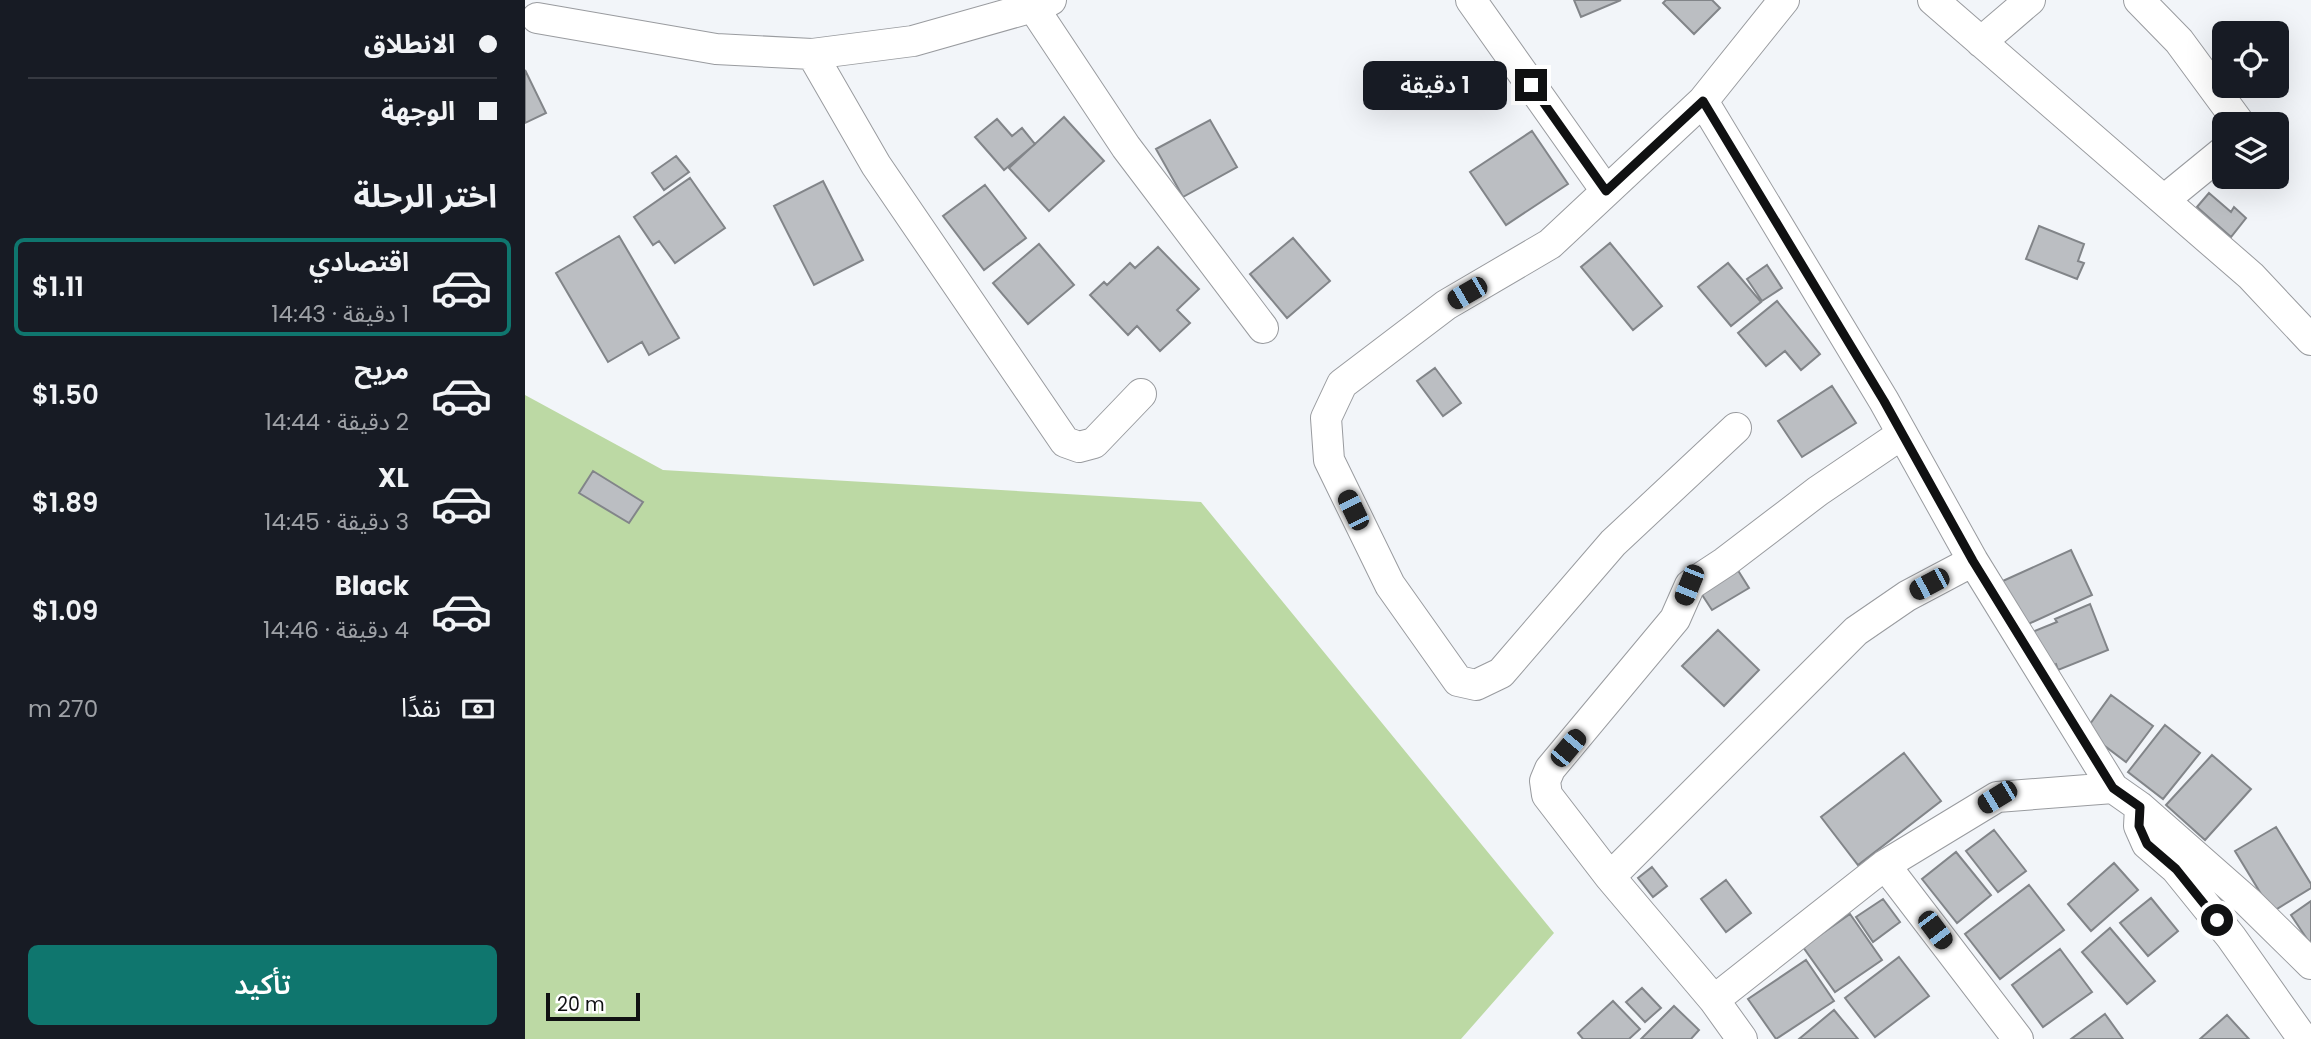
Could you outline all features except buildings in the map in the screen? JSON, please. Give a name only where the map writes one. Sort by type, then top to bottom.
[{"type":"street","points":[[1471,0],[1606,191]]},
{"type":"street","points":[[1736,428],[1613,543],[1501,673],[1476,685],[1458,681],[1390,585],[1329,460],[1326,418],[1342,384],[1446,305],[1550,244],[1703,101],[1784,0]]},
{"type":"street","points":[[1933,0],[2251,276],[2311,340]]},
{"type":"street","points":[[1981,42],[2030,0]]},
{"type":"street","points":[[2139,0],[2179,41],[2230,112]]},
{"type":"street","points":[[537,18],[716,49],[812,54],[913,41],[1042,4],[1126,147],[1263,328]]},
{"type":"street","points":[[812,54],[876,165],[1065,443],[1079,447],[1094,443],[1142,394]]},
{"type":"street","points":[[1703,101],[1902,434],[1973,561],[2113,788],[2140,807],[2248,902],[2311,964]]},
{"type":"street","points":[[2164,200],[2212,162]]},
{"type":"street","points":[[1742,1039],[1714,1000],[1611,877],[1547,795],[1545,781],[1550,769],[1675,619],[1689,585],[1902,434]]},
{"type":"street","points":[[1611,877],[1856,631],[1907,596],[1973,561]]},
{"type":"street","points":[[1714,1000],[1885,865],[1997,797],[2113,788]]},
{"type":"street","points":[[2140,807],[2139,826],[2147,844],[2176,869],[2231,937],[2303,1039]]},
{"type":"street","points":[[1885,865],[2018,1039]]},
{"type":"green space","points":[[525,395],[663,470],[1201,502],[1554,933],[1461,1039],[525,1039]]},
{"type":"route","points":[[1531,85],[1606,191],[1703,101],[1884,401],[1973,561],[2113,788],[2140,807],[2139,826],[2147,844],[2176,869],[2217,920]]}]
